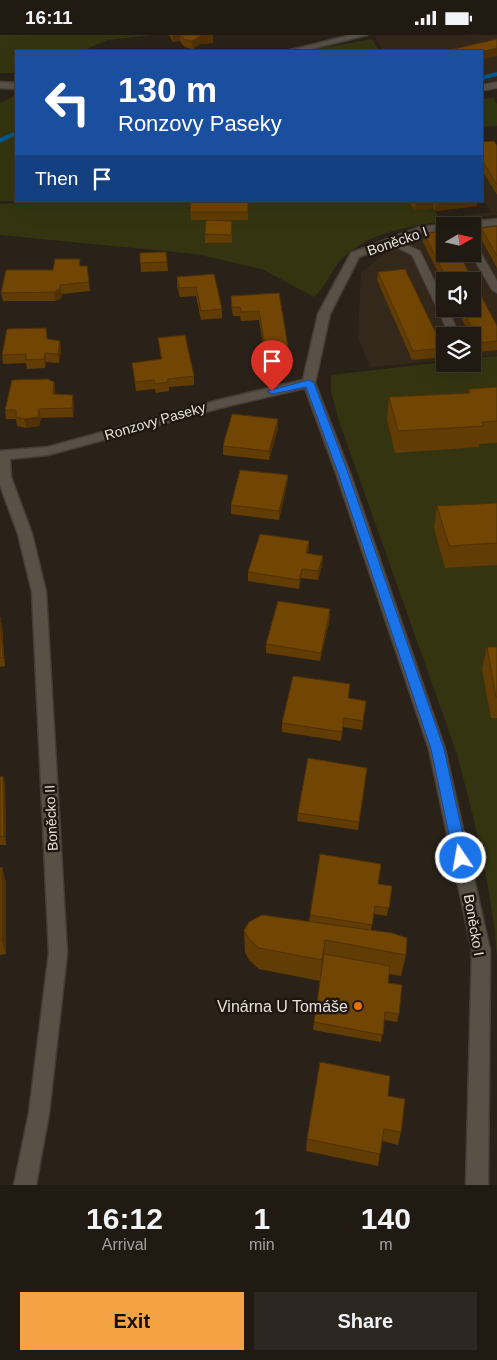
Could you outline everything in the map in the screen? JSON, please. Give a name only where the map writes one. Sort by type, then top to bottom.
[{"type":"street","points":[[296,50],[363,35]]},
{"type":"street","points":[[0,85],[15,86]]},
{"type":"street","points":[[481,224],[497,222]]},
{"type":"street","name":"Boněcko I","points":[[436,228],[420,230],[355,255],[324,314],[309,383],[343,473],[437,749],[481,950],[477,1185]]},
{"type":"street","name":"Ronzovy Paseky","points":[[1,455],[48,451],[223,403],[309,383]]},
{"type":"street","name":"Boněcko II","points":[[1,455],[4,477],[25,534],[39,593],[58,953],[39,1113],[25,1185]]},
{"type":"lane","points":[[483,88],[497,85]]},
{"type":"lane","points":[[392,241],[416,253],[451,327]]},
{"type":"lane","points":[[481,262],[497,290]]},
{"type":"shaded area","points":[[0,35],[152,35],[108,40],[84,50],[15,50],[15,73],[0,73]]},
{"type":"shaded area","points":[[497,35],[497,81],[483,84],[483,50],[382,50],[375,36]]},
{"type":"shaded area","points":[[372,39],[378,50],[312,50]]},
{"type":"shaded area","points":[[15,96],[15,201],[0,201],[0,103]]},
{"type":"shaded area","points":[[493,98],[497,104],[497,126],[483,127],[483,99]]},
{"type":"shaded area","points":[[483,173],[497,196],[497,215],[455,217],[491,212],[483,200]]},
{"type":"shaded area","points":[[39,202],[408,202],[415,210],[433,208],[439,217],[436,217],[436,222],[385,233],[349,252],[339,262],[314,297],[262,269],[196,254],[0,235],[0,204]]},
{"type":"shaded area","points":[[497,226],[497,355],[481,356],[481,327],[436,327],[436,361],[370,367],[358,338],[361,273],[407,235],[436,232],[436,263],[481,263],[481,228]]},
{"type":"shaded area","points":[[497,356],[497,956],[487,878],[456,751],[339,421],[331,391],[331,375],[436,363],[436,372],[481,372],[481,357]]},
{"type":"building","points":[[181,35],[209,35],[200,36],[192,41],[184,39]]},
{"type":"building","points":[[497,39],[497,48],[483,52],[449,50]]},
{"type":"building","points":[[494,141],[497,146],[497,185],[483,161],[483,142]]},
{"type":"building","points":[[191,202],[248,202],[248,212],[190,212]]},
{"type":"building","points":[[206,220],[232,221],[231,235],[205,234]]},
{"type":"building","points":[[497,226],[497,256],[481,228]]},
{"type":"building","points":[[436,232],[436,258],[424,234]]},
{"type":"building","points":[[166,252],[167,262],[140,263],[140,253]]},
{"type":"building","points":[[55,259],[80,259],[79,266],[87,266],[89,282],[60,285],[60,289],[54,292],[1,293],[6,270],[53,270]]},
{"type":"building","points":[[439,263],[464,263],[468,272],[443,272]]},
{"type":"building","points":[[405,269],[436,333],[436,349],[413,351],[378,272]]},
{"type":"building","points":[[214,274],[222,309],[201,311],[196,287],[179,288],[177,277]]},
{"type":"building","points":[[279,293],[288,347],[265,347],[259,311],[241,312],[240,307],[232,307],[231,296]]},
{"type":"building","points":[[481,296],[497,326],[497,341],[481,343],[481,327],[472,327],[466,317],[481,317]]},
{"type":"building","points":[[46,328],[47,339],[60,341],[58,354],[45,353],[44,359],[26,360],[26,354],[2,355],[7,329]]},
{"type":"building","points":[[185,335],[194,376],[168,379],[168,382],[155,384],[154,380],[135,382],[132,363],[162,359],[158,338]]},
{"type":"building","points":[[48,379],[54,382],[53,394],[73,395],[72,408],[39,409],[38,417],[24,419],[16,417],[16,410],[5,410],[12,380]]},
{"type":"building","points":[[497,387],[497,421],[482,422],[483,426],[398,431],[389,397],[470,393],[469,389]]},
{"type":"building","points":[[232,414],[278,419],[269,451],[223,446]]},
{"type":"building","points":[[240,470],[288,475],[279,511],[231,505]]},
{"type":"building","points":[[497,503],[497,543],[449,546],[437,506]]},
{"type":"building","points":[[260,534],[309,541],[306,553],[323,556],[318,571],[302,569],[299,580],[248,572]]},
{"type":"building","points":[[278,601],[330,609],[321,653],[266,644]]},
{"type":"building","points":[[0,617],[3,657],[0,658]]},
{"type":"building","points":[[487,647],[497,647],[497,697],[496,697]]},
{"type":"building","points":[[293,676],[350,684],[348,698],[366,701],[363,721],[344,718],[342,732],[282,723]]},
{"type":"building","points":[[308,758],[367,768],[359,822],[298,813]]},
{"type":"building","points":[[3,776],[4,836],[0,837],[0,777]]},
{"type":"building","points":[[320,854],[381,864],[378,884],[392,886],[389,908],[375,906],[372,925],[310,915]]},
{"type":"building","points":[[2,867],[2,940],[0,940],[0,868]]},
{"type":"building","points":[[262,915],[392,933],[407,938],[406,955],[325,940],[322,960],[259,948],[249,939],[244,930],[249,922]]},
{"type":"building","name":"Vinárna U Tomáše","points":[[324,954],[390,966],[388,983],[402,985],[399,1014],[385,1012],[383,1035],[314,1022]]},
{"type":"building","points":[[320,1062],[390,1076],[388,1096],[405,1099],[401,1132],[384,1129],[380,1154],[307,1139]]},
{"type":"waterway","points":[[483,78],[497,74]]},
{"type":"waterway","points":[[0,141],[15,134]]},
{"type":"place","name":"Vinárna U Tomáše","points":[[358,1006]]},
{"type":"route","points":[[272,391],[309,383],[343,473],[437,749],[461,858]]}]
